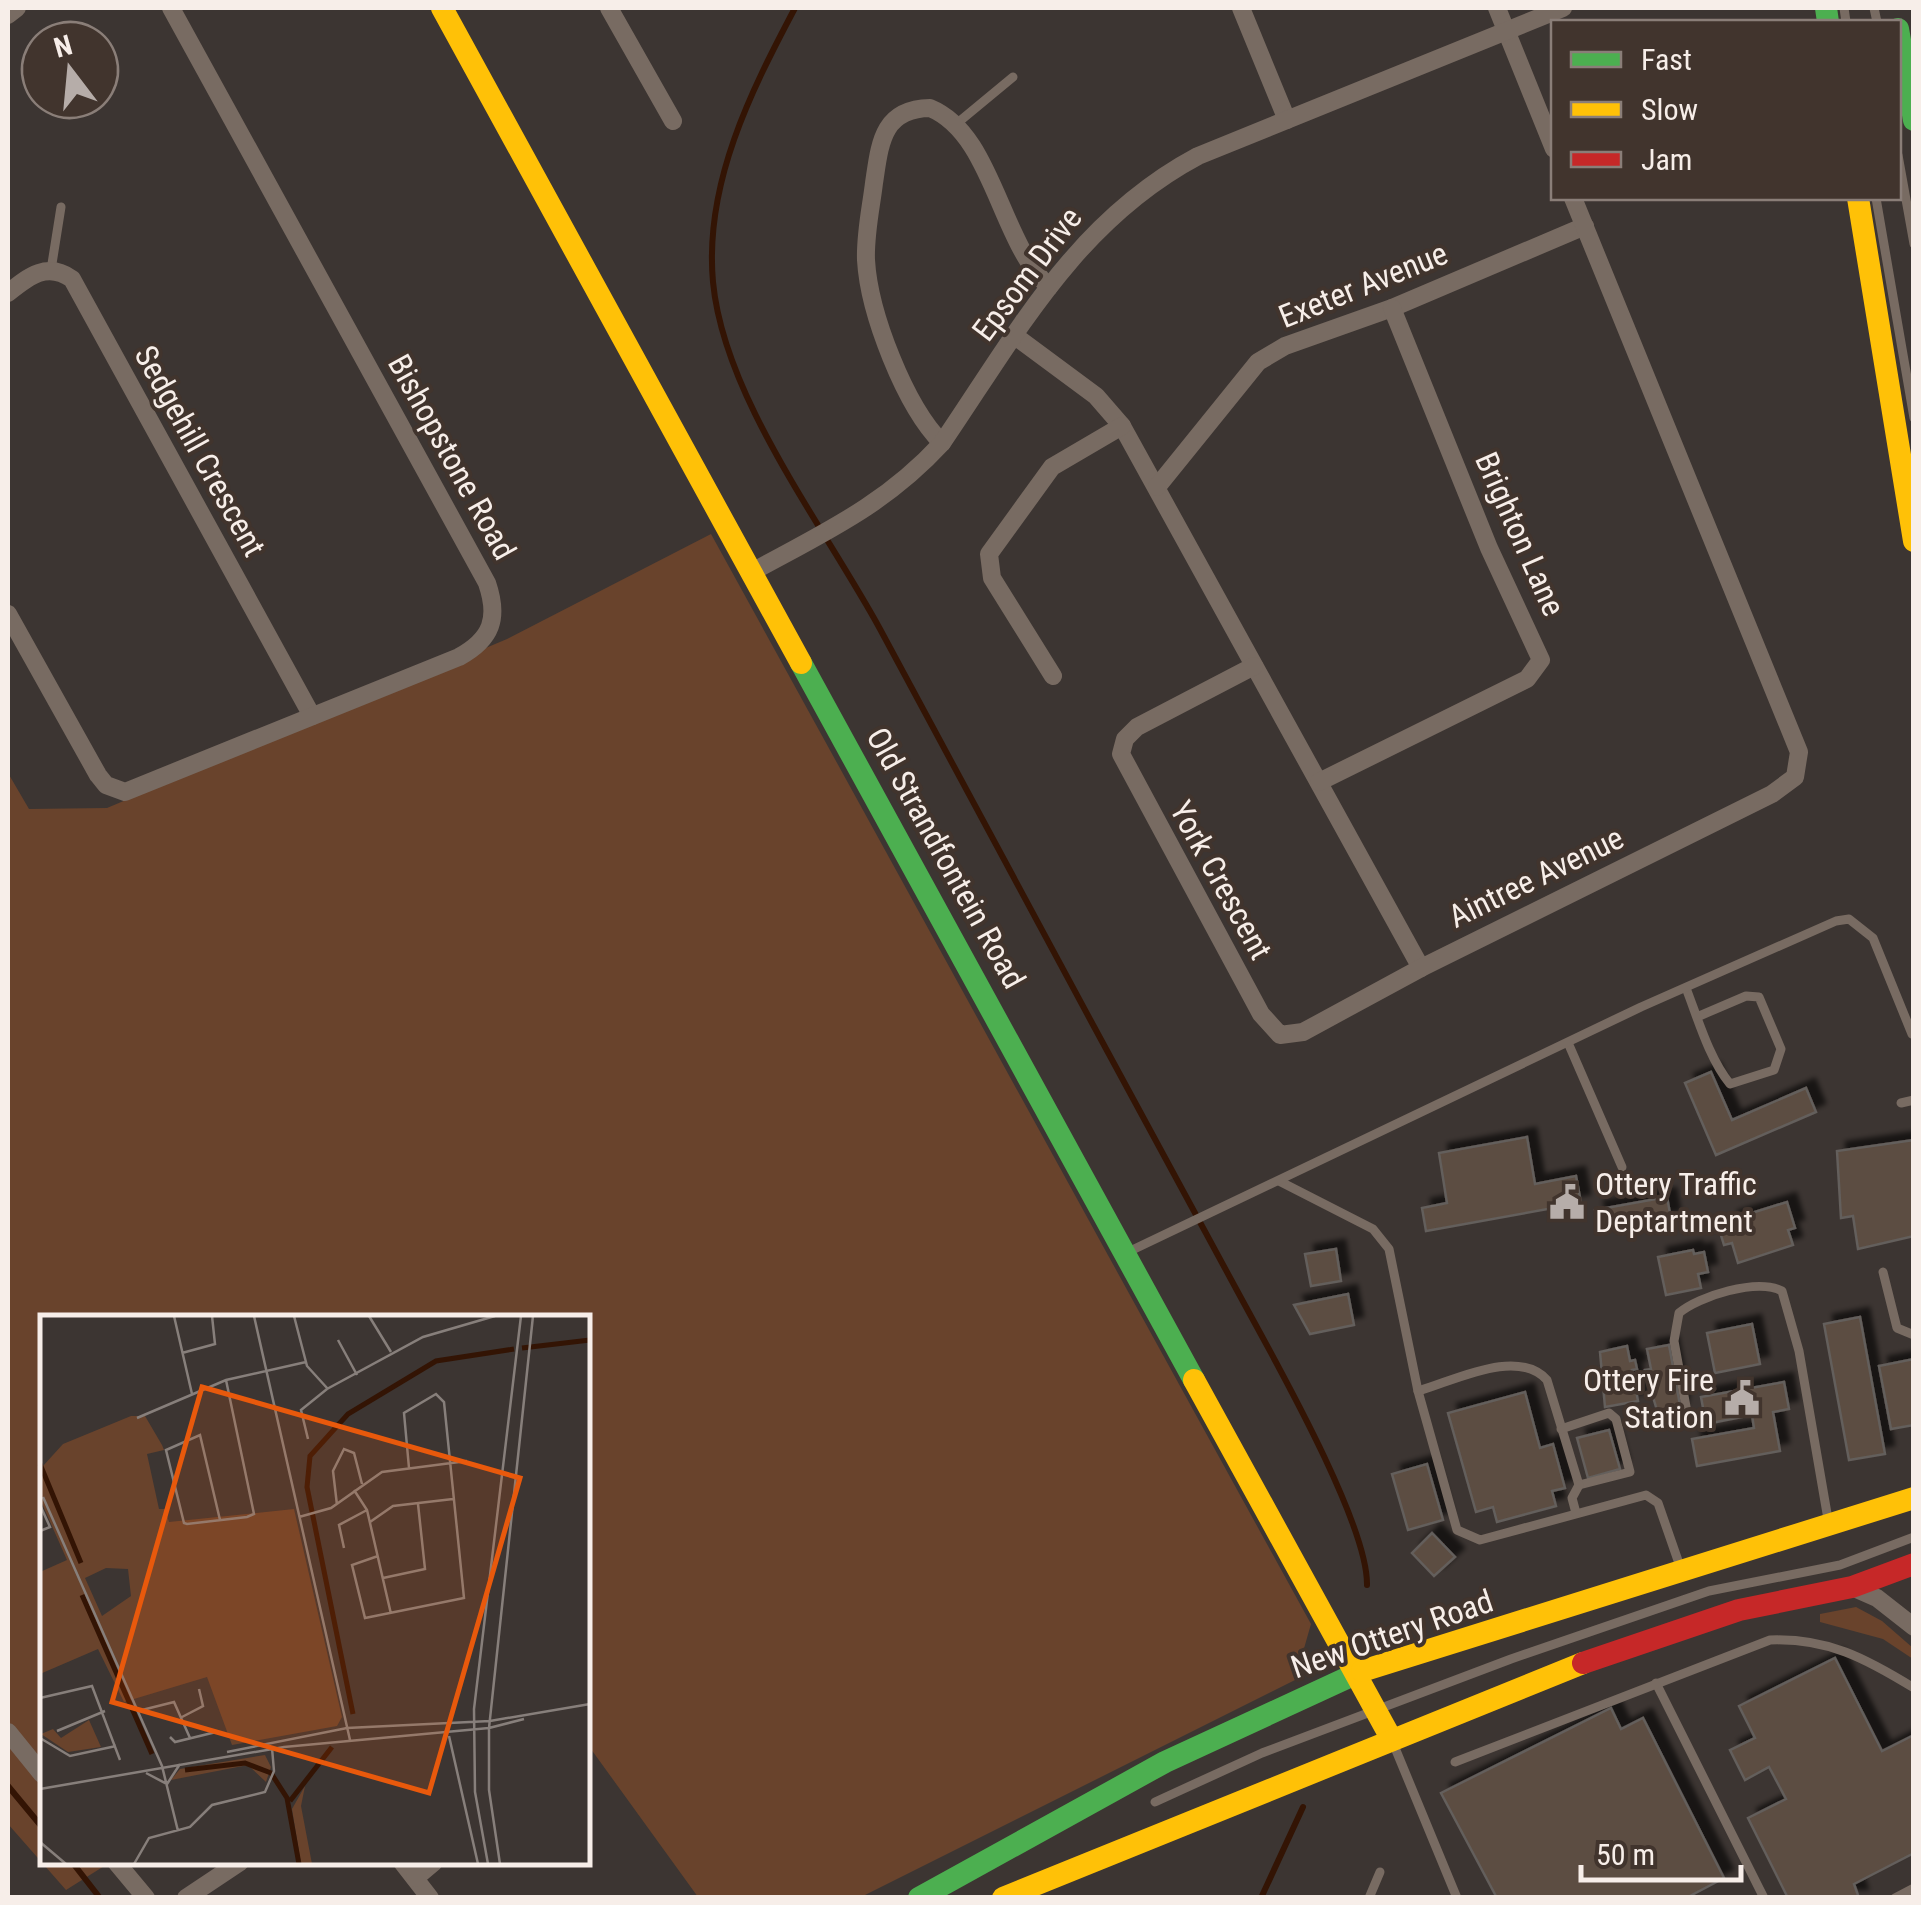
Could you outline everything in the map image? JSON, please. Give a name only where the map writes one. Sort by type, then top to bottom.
[{"type":"main road","name":"Old Strandfontein Road","points":[[442,8],[1392,1740]]},
{"type":"main road","points":[[1901,44],[1914,120]]},
{"type":"main road","points":[[1858,200],[1914,540]]},
{"type":"main road","name":"New Ottery Road","points":[[919,1898],[960,1888],[1165,1762],[1357,1673],[1830,1528],[1914,1498]]},
{"type":"main road","points":[[1003,1898],[1686,1624],[1852,1587],[1914,1564]]},
{"type":"street","points":[[8,15],[17,8]]},
{"type":"street","name":"Bishopstone Road","points":[[8,614],[89,760],[115,790],[134,790],[475,648],[492,626],[494,604],[488,583],[171,8]]},
{"type":"street","points":[[608,8],[673,121]]},
{"type":"street","points":[[1241,8],[1288,120]]},
{"type":"street","points":[[1496,8],[1551,142]]},
{"type":"street","name":"Epsom Drive","points":[[752,572],[854,518],[896,490],[942,442],[1080,245],[1143,189],[1198,156],[1564,8]]},
{"type":"street","points":[[942,442],[920,421],[902,385],[872,290],[867,250],[879,146],[892,118],[903,111],[930,108],[954,125],[984,168],[1024,259],[1049,287]]},
{"type":"street","name":"Aintree Avenue","points":[[1421,968],[1772,794],[1795,777],[1801,763],[1574,200]]},
{"type":"street","name":"Exeter Avenue","points":[[1156,487],[1258,362],[1285,346],[1392,308],[1585,226]]},
{"type":"street","points":[[8,293],[28,278],[51,270]]},
{"type":"street","name":"Sedgehill Crescent","points":[[51,270],[72,279],[312,716]]},
{"type":"street","name":"Brighton Lane","points":[[1319,782],[1528,679],[1541,660],[1392,308]]},
{"type":"street","points":[[1015,336],[1096,396],[1122,426],[1421,968]]},
{"type":"street","points":[[1052,676],[992,578],[989,554],[1052,467],[1122,426]]},
{"type":"street","name":"York Crescent","points":[[1254,666],[1137,727],[1125,738],[1121,754],[1261,1014],[1271,1028],[1291,1036],[1421,968]]},
{"type":"street","points":[[1852,1587],[1877,1598],[1914,1628]]},
{"type":"street","points":[[8,1732],[40,1772]]},
{"type":"street","points":[[118,1865],[146,1898]]},
{"type":"street","points":[[186,1898],[236,1865]]},
{"type":"street","points":[[405,1865],[430,1898]]},
{"type":"street","points":[[416,1878],[431,1865]]},
{"type":"lane","points":[[954,125],[1012,78]]},
{"type":"lane","points":[[1901,172],[1914,244]]},
{"type":"lane","points":[[1876,200],[1914,418]]},
{"type":"lane","points":[[51,270],[61,207]]},
{"type":"lane","points":[[1125,1254],[1836,921],[1849,919],[1873,938],[1912,1034]]},
{"type":"lane","points":[[1686,988],[1697,1017],[1730,1084],[1774,1070],[1780,1049],[1759,996],[1746,996],[1697,1017]]},
{"type":"lane","points":[[1569,1045],[1622,1166]]},
{"type":"lane","points":[[1901,1103],[1914,1100]]},
{"type":"lane","points":[[1279,1181],[1383,1236],[1390,1249],[1418,1391],[1457,1530],[1480,1540],[1653,1496],[1682,1573]]},
{"type":"lane","points":[[1883,1272],[1898,1328],[1914,1335]]},
{"type":"lane","points":[[1689,1423],[1674,1341],[1679,1313],[1700,1300],[1760,1286],[1782,1291],[1799,1351],[1830,1528]]},
{"type":"lane","points":[[1418,1391],[1526,1365],[1547,1380],[1580,1485]]},
{"type":"lane","points":[[1560,1428],[1609,1413],[1616,1419],[1630,1472],[1580,1485],[1572,1493],[1576,1514]]},
{"type":"lane","points":[[1155,1802],[1376,1708],[1680,1600],[1840,1564],[1914,1537]]},
{"type":"lane","points":[[1455,1762],[1749,1645],[1798,1639],[1853,1651],[1914,1688]]},
{"type":"lane","points":[[1656,1683],[1764,1898]]},
{"type":"lane","points":[[1392,1740],[1458,1898]]},
{"type":"lane","points":[[1369,1898],[1380,1872]]},
{"type":"lane","points":[[1895,1898],[1914,1888]]},
{"type":"shaded area","points":[[711,534],[1311,1624],[1295,1680],[861,1897],[698,1897],[590,1748],[590,1315],[40,1315],[40,1860],[8,1824],[8,773],[29,809],[107,808],[507,639]]},
{"type":"shaded area","points":[[1856,1607],[1882,1621],[1913,1648],[1913,1659],[1883,1639],[1820,1622],[1820,1614]]},
{"type":"shaded area","points":[[44,1865],[106,1865],[66,1890]]},
{"type":"building","points":[[1711,1072],[1732,1120],[1806,1088],[1816,1112],[1716,1155],[1685,1083]]},
{"type":"building","points":[[1527,1137],[1535,1184],[1576,1176],[1581,1203],[1426,1231],[1422,1208],[1447,1203],[1439,1153]]},
{"type":"building","points":[[1914,1140],[1914,1236],[1858,1249],[1853,1216],[1841,1218],[1837,1151]]},
{"type":"building","points":[[1667,1197],[1671,1219],[1600,1232],[1595,1210]]},
{"type":"building","points":[[1787,1202],[1795,1228],[1788,1230],[1793,1245],[1738,1263],[1732,1243],[1724,1245],[1720,1232],[1732,1228],[1729,1220]]},
{"type":"building","points":[[1336,1249],[1341,1281],[1311,1286],[1305,1254]]},
{"type":"building","points":[[1693,1250],[1694,1254],[1704,1252],[1708,1272],[1698,1274],[1701,1288],[1666,1295],[1658,1257]]},
{"type":"building","points":[[1348,1294],[1354,1325],[1310,1334],[1294,1305]]},
{"type":"building","points":[[1860,1317],[1885,1454],[1849,1460],[1824,1324]]},
{"type":"building","points":[[1752,1324],[1760,1364],[1715,1373],[1707,1333]]},
{"type":"building","points":[[1669,1345],[1680,1405],[1678,1413],[1659,1417],[1645,1370],[1651,1369],[1647,1349]]},
{"type":"building","points":[[1627,1346],[1630,1361],[1635,1360],[1637,1369],[1632,1370],[1638,1401],[1605,1407],[1600,1352]]},
{"type":"building","points":[[1914,1359],[1914,1425],[1891,1429],[1879,1366]]},
{"type":"building","points":[[1784,1382],[1789,1409],[1773,1412],[1780,1451],[1697,1466],[1692,1439],[1754,1428],[1752,1415],[1706,1424],[1701,1397]]},
{"type":"building","points":[[1525,1392],[1540,1448],[1553,1444],[1565,1488],[1552,1491],[1556,1506],[1497,1522],[1493,1507],[1476,1512],[1448,1413]]},
{"type":"building","points":[[1609,1430],[1620,1469],[1588,1478],[1577,1438]]},
{"type":"building","points":[[1427,1464],[1443,1520],[1408,1530],[1392,1474]]},
{"type":"building","points":[[1432,1533],[1455,1557],[1434,1576],[1412,1553]]},
{"type":"building","points":[[1835,1658],[1882,1751],[1914,1735],[1914,1853],[1854,1884],[1859,1898],[1788,1898],[1748,1818],[1786,1799],[1769,1767],[1745,1780],[1730,1750],[1755,1738],[1739,1706]]},
{"type":"building","points":[[1611,1708],[1621,1729],[1643,1718],[1724,1878],[1686,1898],[1497,1898],[1441,1793]]},
{"type":"waterway","points":[[795,8],[747,105],[723,174],[716,210],[713,282],[721,326],[736,371],[756,416],[880,629],[1295,1398],[1352,1522],[1367,1585]]},
{"type":"waterway","points":[[8,1786],[40,1825]]},
{"type":"waterway","points":[[1261,1898],[1303,1807]]},
{"type":"waterway","points":[[74,1865],[100,1898]]},
{"type":"traffic: fast","points":[[1826,8],[1828,20]]},
{"type":"traffic: fast","points":[[1901,46],[1914,120]]},
{"type":"traffic: fast","points":[[801,663],[1194,1380]]},
{"type":"traffic: fast","points":[[919,1898],[1165,1762],[1362,1671]]},
{"type":"traffic: slow","points":[[442,8],[801,663]]},
{"type":"traffic: slow","points":[[1858,200],[1914,541]]},
{"type":"traffic: slow","points":[[1194,1380],[1392,1740]]},
{"type":"traffic: slow","points":[[1362,1671],[1914,1498]]},
{"type":"traffic: slow","points":[[1003,1898],[1583,1663]]},
{"type":"traffic: jam","points":[[1583,1663],[1739,1610],[1852,1587],[1914,1564]]},
{"type":"place","name":"Ottery Traffic Deptartment","points":[[1567,1202]]},
{"type":"place","name":"Ottery Fire Station","points":[[1742,1398]]}]
